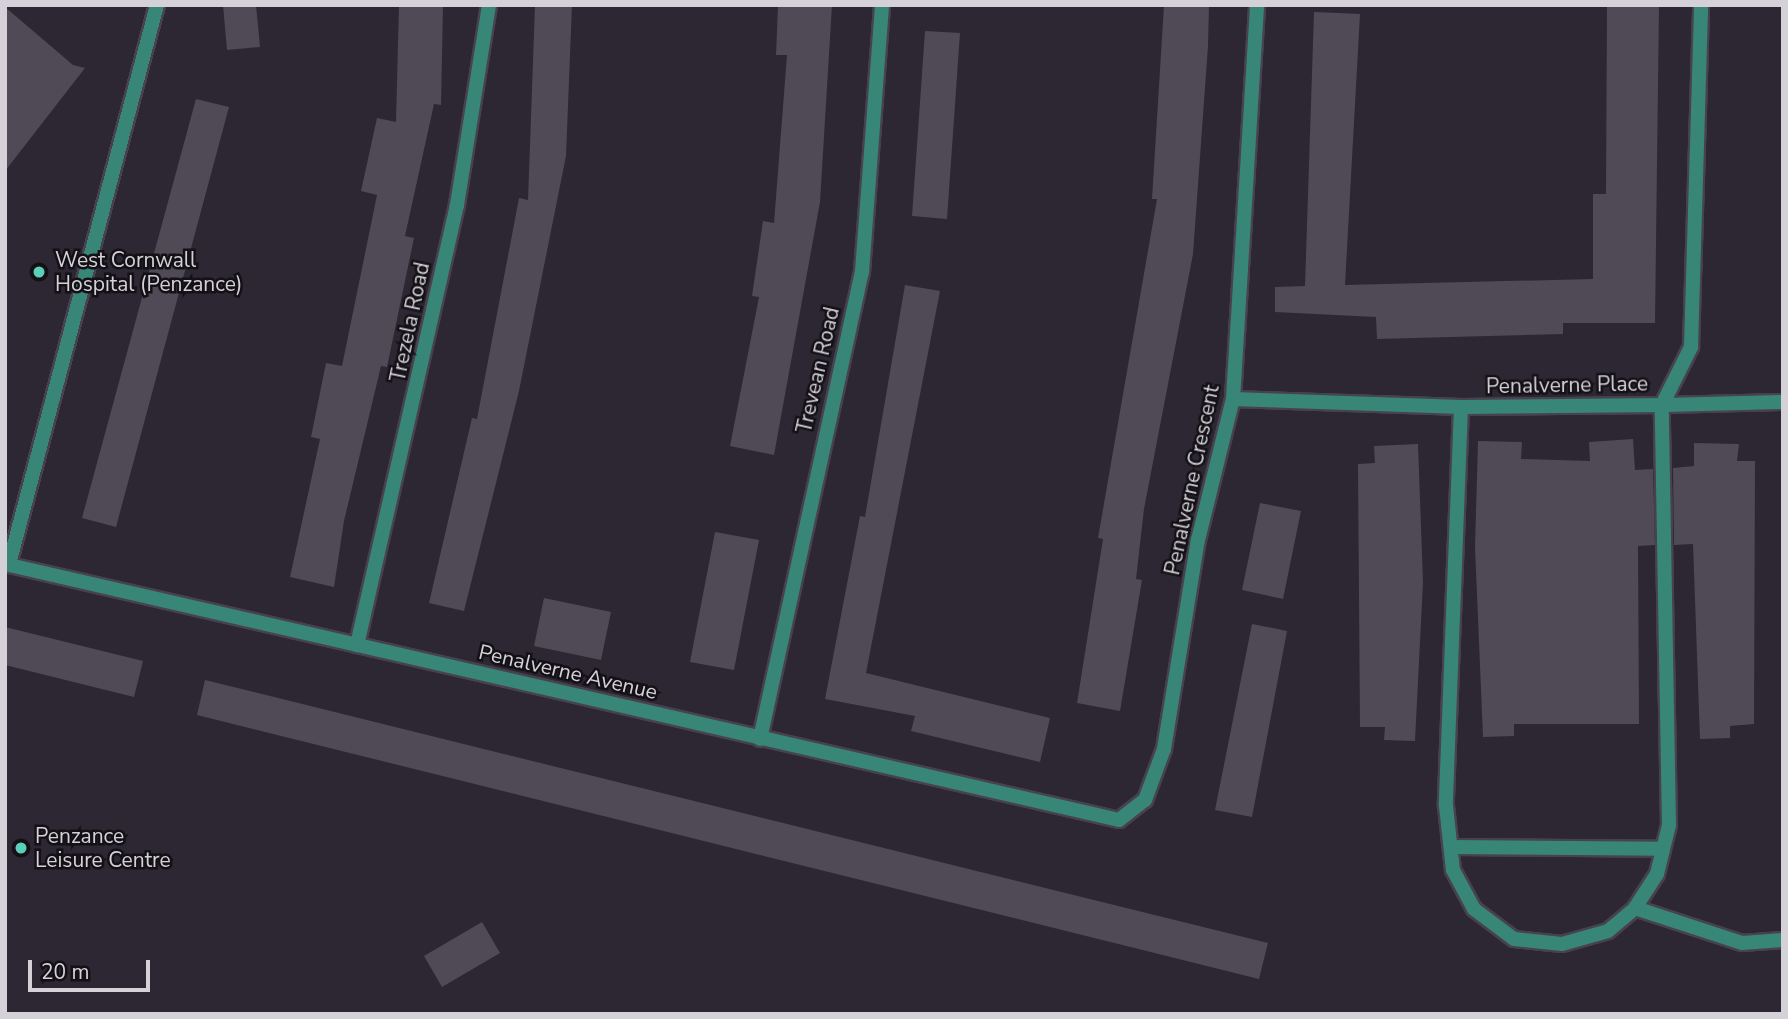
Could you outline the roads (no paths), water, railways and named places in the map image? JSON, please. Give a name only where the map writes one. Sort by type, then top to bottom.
[{"type":"street","points":[[7,564],[157,5]]},
{"type":"street","name":"Trezela Road","points":[[357,645],[457,205],[489,5]]},
{"type":"street","name":"Trevean Road","points":[[760,739],[862,272],[881,5]]},
{"type":"street","name":"Penalverne Crescent","points":[[1119,820],[1145,800],[1164,749],[1198,540],[1233,399],[1257,5]]},
{"type":"street","name":"Penalverne Place","points":[[1233,399],[1461,407],[1662,405],[1691,347],[1701,5]]},
{"type":"street","points":[[1461,407],[1446,806],[1454,870],[1474,909],[1514,939],[1573,941],[1608,931],[1635,908],[1657,874],[1669,825],[1662,405],[1783,402]]},
{"type":"street","name":"Penalverne Avenue","points":[[7,564],[1119,820]]},
{"type":"street","points":[[1451,847],[1663,849]]},
{"type":"street","points":[[1635,908],[1742,943],[1783,940]]},
{"type":"place","name":"West Cornwall Hospital (Penzance)","points":[[39,272]]},
{"type":"place","name":"Penzance Leisure Centre","points":[[21,848]]}]
